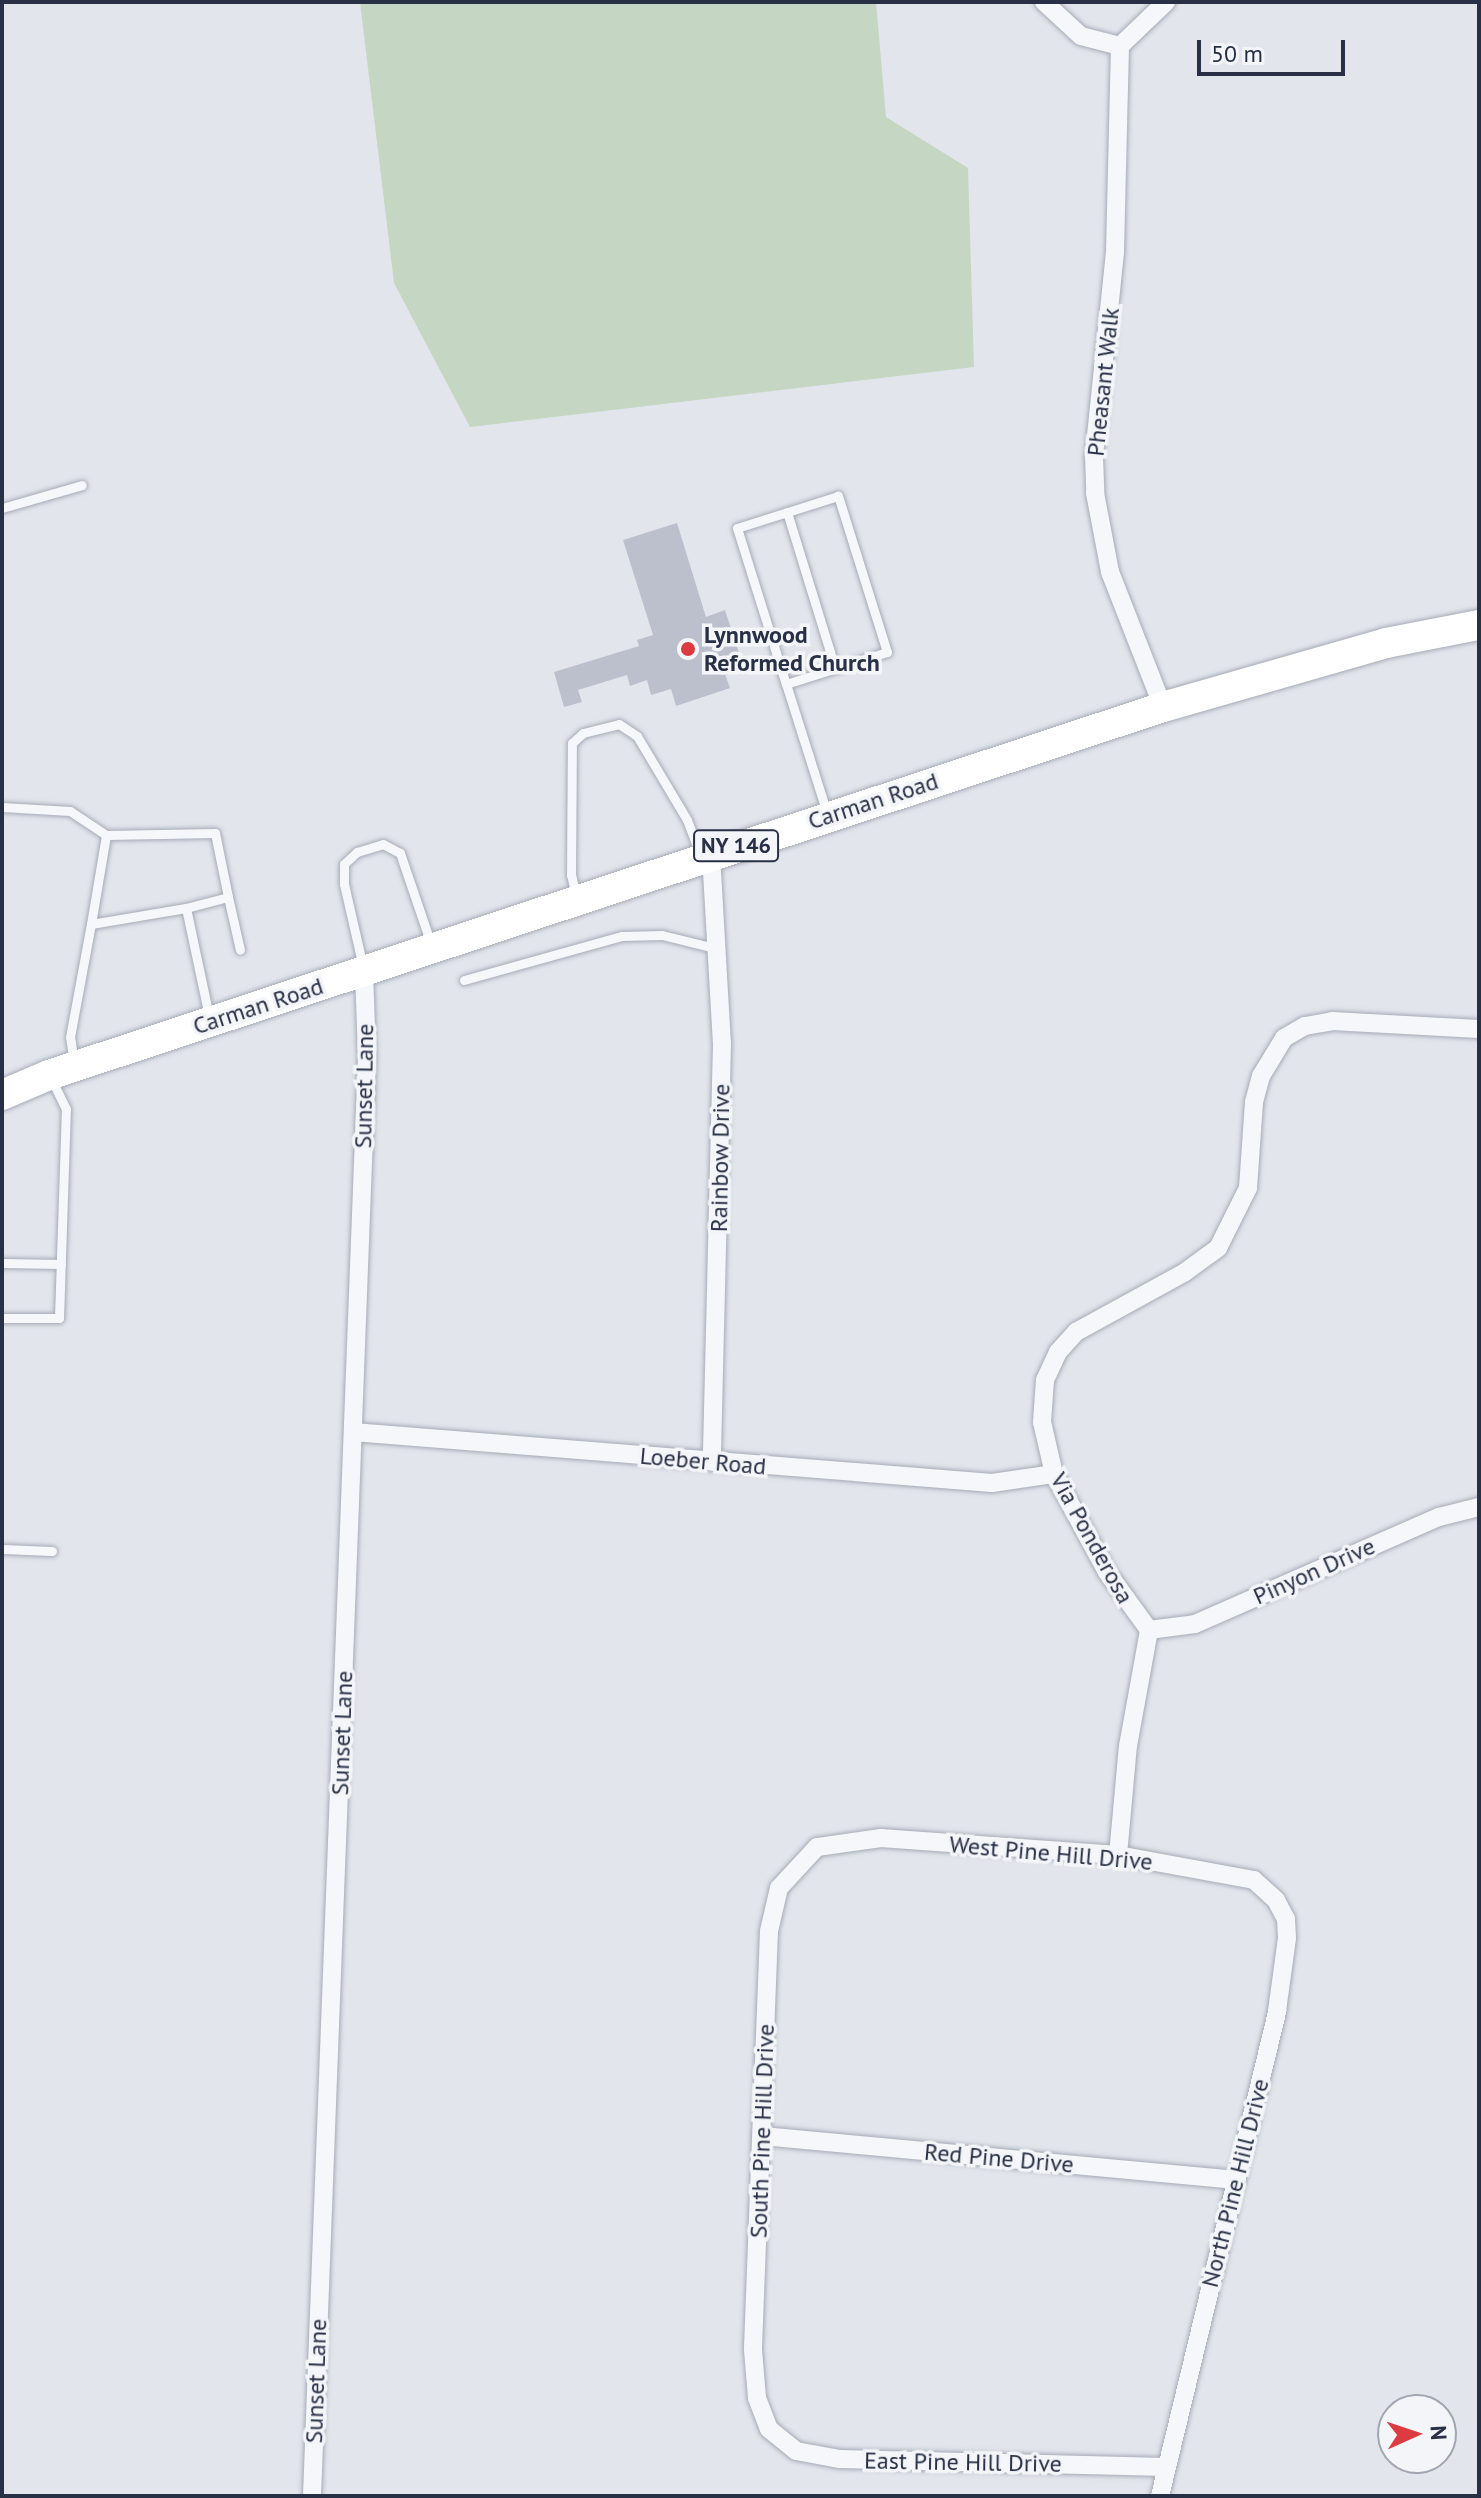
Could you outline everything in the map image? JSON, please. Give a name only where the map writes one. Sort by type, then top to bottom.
[{"type":"main road","name":"Carman Road","points":[[2,1095],[62,1071],[210,1021],[1163,707],[1386,643],[1479,625]]},
{"type":"street","points":[[1044,2],[1081,36],[1120,46],[1166,2]]},
{"type":"street","name":"Pheasant Walk","points":[[1120,46],[1115,252],[1094,455],[1095,493],[1110,572],[1163,707]]},
{"type":"street","name":"Rainbow Drive","points":[[706,856],[719,949],[722,1043],[712,1462]]},
{"type":"street","name":"Sunset Lane","points":[[312,2496],[367,1057],[364,970]]},
{"type":"street","name":"Via Ponderosa","points":[[1118,1855],[1130,1730],[1149,1630],[1107,1572],[1054,1474],[1042,1422],[1045,1380],[1058,1352],[1076,1332],[1185,1272],[1218,1248],[1248,1188],[1254,1102],[1261,1076],[1284,1038],[1305,1026],[1332,1021],[1479,1029]]},
{"type":"street","name":"Loeber Road","points":[[353,1432],[992,1483],[1054,1474]]},
{"type":"street","name":"Pinyon Drive","points":[[1149,1630],[1195,1624],[1439,1517],[1479,1507]]},
{"type":"street","name":"West Pine Hill Drive","points":[[817,1847],[881,1838],[1118,1855],[1254,1880],[1276,1900]]},
{"type":"street","name":"South Pine Hill Drive","points":[[769,2429],[757,2398],[753,2350],[769,1931],[779,1888],[817,1847]]},
{"type":"street","name":"North Pine Hill Drive","points":[[1160,2496],[1236,2180],[1286,1954],[1286,1919],[1276,1900]]},
{"type":"street","name":"Red Pine Drive","points":[[763,2136],[1236,2180]]},
{"type":"street","name":"East Pine Hill Drive","points":[[769,2429],[796,2451],[840,2459],[1166,2467]]},
{"type":"lane","points":[[2,508],[82,485]]},
{"type":"lane","points":[[786,684],[887,652],[838,496],[737,528],[786,684],[828,816]]},
{"type":"lane","points":[[787,512],[835,668]]},
{"type":"lane","points":[[577,899],[571,875],[572,743],[583,733],[619,724],[637,736],[706,856]]},
{"type":"lane","points":[[2,807],[70,811],[106,835],[215,833],[240,950]]},
{"type":"lane","points":[[2,1318],[59,1318],[66,1109],[62,1071],[106,835]]},
{"type":"lane","points":[[364,970],[344,864],[370,848],[383,844],[400,853],[432,948]]},
{"type":"lane","points":[[91,924],[186,908],[228,897]]},
{"type":"lane","points":[[186,908],[210,1021]]},
{"type":"lane","points":[[464,980],[622,936],[662,935],[719,949]]},
{"type":"lane","points":[[2,1263],[61,1264]]},
{"type":"lane","points":[[2,1549],[52,1551]]},
{"type":"green space","points":[[360,2],[876,2],[886,117],[968,168],[974,367],[470,427],[394,283]]},
{"type":"building","points":[[677,523],[706,617],[725,610],[743,665],[724,671],[730,688],[676,706],[671,689],[651,695],[647,680],[630,686],[627,675],[578,690],[582,702],[564,707],[554,672],[639,646],[637,640],[653,635],[623,540]]},
{"type":"place","name":"Lynnwood Reformed Church","points":[[688,649]]}]
